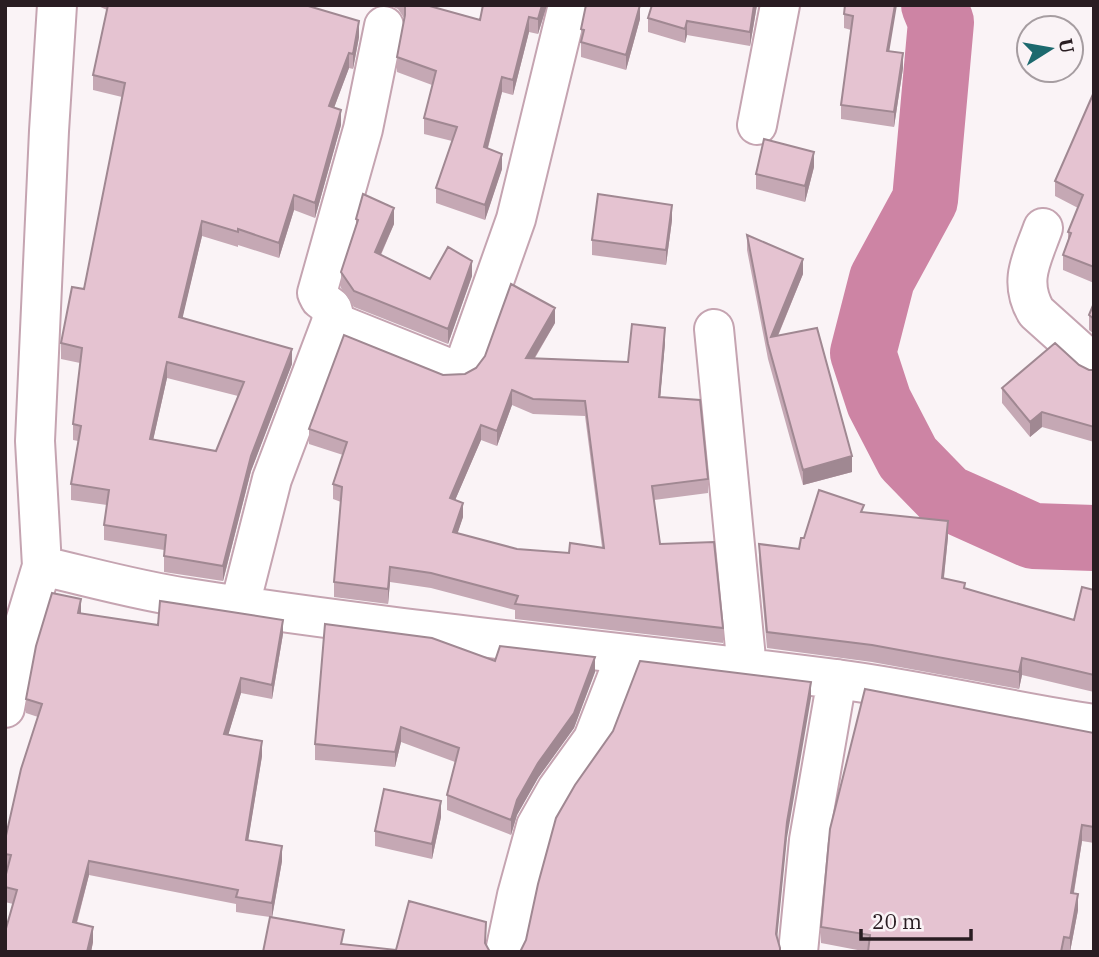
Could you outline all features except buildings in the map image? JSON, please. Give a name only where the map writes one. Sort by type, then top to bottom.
[{"type":"street","points":[[5,708],[15,656],[42,566],[36,441],[57,5]]},
{"type":"street","points":[[331,321],[451,369],[466,363],[516,219],[568,5]]},
{"type":"street","points":[[757,125],[780,5]]},
{"type":"street","points":[[240,606],[272,479],[334,312],[318,296],[318,290],[363,129],[384,26]]},
{"type":"street","points":[[1043,228],[1027,274],[1027,292],[1036,312],[1094,364]]},
{"type":"street","points":[[714,329],[747,669]]},
{"type":"street","points":[[42,566],[185,598],[489,639],[837,679],[1094,724]]},
{"type":"street","points":[[505,952],[536,826],[557,789],[593,739],[626,654]]},
{"type":"street","points":[[798,952],[809,840],[837,679]]},
{"type":"waterway","points":[[934,5],[941,22],[925,200],[882,279],[863,353],[879,402],[908,458],[946,497],[1033,536],[1094,538]]}]
